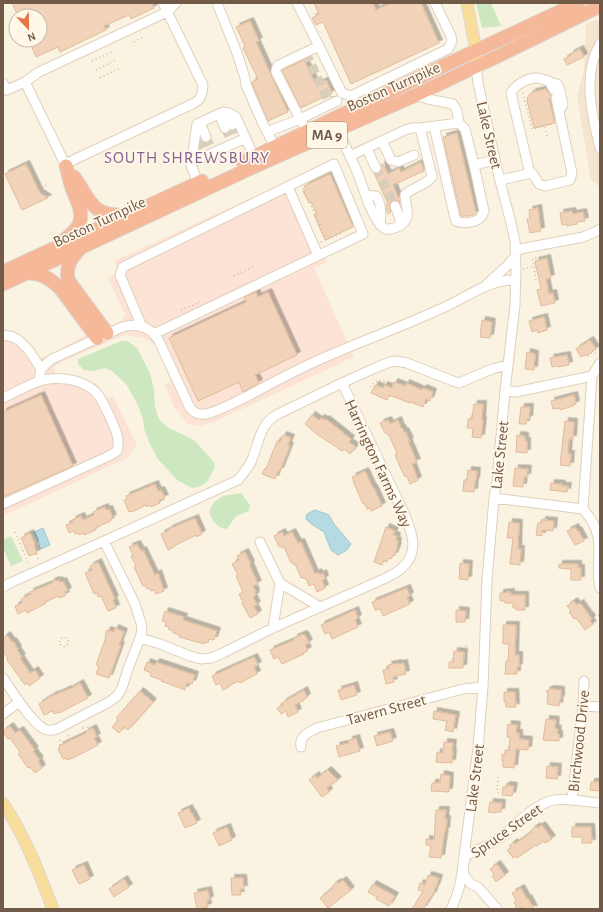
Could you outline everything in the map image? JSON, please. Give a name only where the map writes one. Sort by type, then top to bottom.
[{"type":"highway","name":"Boston Turnpike","points":[[3,272],[308,132],[356,108],[378,90],[408,75],[476,51],[578,3]]},
{"type":"highway","name":"Boston Turnpike","points":[[3,284],[251,168],[416,95],[599,8]]},
{"type":"highway","points":[[65,165],[77,181],[87,199],[96,209],[102,213],[116,216],[129,215]]},
{"type":"highway","points":[[58,246],[75,230],[80,220],[81,213],[65,165]]},
{"type":"highway","points":[[81,248],[69,264],[67,273],[68,280],[102,336]]},
{"type":"highway","points":[[26,273],[42,275],[57,286],[102,336]]},
{"type":"main road","name":"Lake Street","points":[[468,3],[476,51],[476,66]]},
{"type":"main road","points":[[4,806],[20,832],[53,909]]},
{"type":"street","points":[[25,82],[65,165],[196,103],[200,99],[203,85],[163,3]]},
{"type":"street","points":[[3,83],[7,90],[25,82],[39,72],[168,12],[176,3]]},
{"type":"street","points":[[217,3],[237,53],[246,86],[275,147]]},
{"type":"street","points":[[296,3],[346,95],[356,108]]},
{"type":"street","points":[[408,75],[448,48],[452,41],[435,3]]},
{"type":"street","points":[[600,44],[591,65],[589,84],[594,124],[600,148]]},
{"type":"street","points":[[308,132],[276,72],[276,69],[277,67],[319,46]]},
{"type":"street","name":"Lake Street","points":[[451,909],[455,902],[461,883],[462,864],[478,749],[483,687],[487,580],[494,498],[515,305],[516,280],[516,253],[510,219],[495,160],[478,83],[476,66]]},
{"type":"street","points":[[500,180],[533,174],[539,184],[545,186],[570,180],[572,173],[560,111],[554,90],[536,78],[529,79],[519,84],[512,90],[530,174]]},
{"type":"street","points":[[554,90],[557,84],[563,104],[560,111]]},
{"type":"street","points":[[267,132],[300,119],[346,95],[364,90],[378,90]]},
{"type":"street","points":[[416,95],[438,102],[453,104],[457,111],[459,123],[465,129],[482,200],[484,211],[479,220],[464,223],[456,221],[434,126]]},
{"type":"street","points":[[337,101],[342,114]]},
{"type":"street","points":[[223,113],[228,127]]},
{"type":"street","points":[[198,183],[191,165],[201,136],[197,124],[223,113],[236,117],[237,139],[254,157]]},
{"type":"street","points":[[350,156],[405,130],[459,123]]},
{"type":"street","points":[[285,125],[292,139]]},
{"type":"street","points":[[338,130],[376,219],[385,229],[390,229],[402,225],[406,219],[405,196],[408,191],[429,181],[432,177],[420,128]]},
{"type":"street","points":[[192,162],[208,151],[237,139]]},
{"type":"street","points":[[382,141],[391,160],[398,162],[414,155]]},
{"type":"street","points":[[367,148],[376,168]]},
{"type":"street","points":[[474,165],[495,160]]},
{"type":"street","points":[[142,327],[120,275],[123,268],[334,164],[363,234],[154,334]]},
{"type":"street","points":[[288,187],[318,255]]},
{"type":"street","points":[[395,206],[400,219],[400,226]]},
{"type":"street","points":[[484,287],[508,265],[516,253],[578,238],[600,229]]},
{"type":"street","points":[[40,381],[39,375],[41,369],[52,359],[127,325],[135,325],[154,334],[160,343],[190,408],[196,413],[204,414],[233,403],[311,364],[449,306],[484,287],[508,280],[516,280]]},
{"type":"street","points":[[3,335],[20,342],[31,353],[41,369]]},
{"type":"street","name":"Harrington Farms Way","points":[[3,586],[238,480],[250,464],[263,429],[271,418],[375,368],[396,361],[407,362],[459,383],[508,365]]},
{"type":"street","points":[[600,362],[592,376],[583,509],[590,518],[597,532],[599,545],[598,564],[600,588]]},
{"type":"street","points":[[505,391],[516,392],[592,376]]},
{"type":"street","points":[[3,398],[40,381],[68,379],[79,382],[93,389],[101,399],[114,428],[118,442],[118,448],[115,453],[3,504]]},
{"type":"street","name":"Harrington Farms Way","points":[[140,638],[190,656],[208,659],[224,653],[274,628],[398,572],[408,561],[414,547],[411,529],[404,511],[342,384]]},
{"type":"street","points":[[494,498],[583,509]]},
{"type":"street","points":[[3,678],[23,708],[39,725],[45,729],[51,730],[57,729],[102,706],[117,696],[142,630],[135,604],[104,541]]},
{"type":"street","points":[[260,542],[280,583],[320,607]]},
{"type":"street","points":[[274,628],[280,583]]},
{"type":"street","name":"Birchwood Drive","points":[[572,800],[583,706],[584,681]]},
{"type":"street","name":"Tavern Street","points":[[301,746],[300,742],[303,736],[317,728],[463,688],[483,687]]},
{"type":"street","points":[[3,714],[19,702]]},
{"type":"street","points":[[583,706],[600,707]]},
{"type":"street","name":"Spruce Street","points":[[462,864],[467,855],[486,847],[533,810],[546,803],[562,799],[600,803]]},
{"type":"street","points":[[462,864],[466,878],[471,884],[478,887],[496,909]]},
{"type":"path","points":[[134,42],[143,37]]},
{"type":"path","points":[[92,61],[112,52]]},
{"type":"path","points":[[96,70],[116,60]]},
{"type":"path","points":[[100,78],[120,68]]},
{"type":"path","points":[[523,93],[532,129],[552,124]]},
{"type":"path","points":[[545,126],[548,139]]},
{"type":"path","points":[[38,189],[49,184]]},
{"type":"path","points":[[302,186],[327,240]]},
{"type":"path","points":[[321,243],[342,233]]},
{"type":"path","points":[[536,280],[533,259],[542,257]]},
{"type":"path","points":[[234,276],[253,267]]},
{"type":"path","points":[[524,269],[535,267]]},
{"type":"path","points":[[270,293],[277,290]]},
{"type":"path","points":[[181,310],[200,302]]},
{"type":"path","points":[[588,356],[592,352],[597,352]]},
{"type":"path","points":[[370,387],[374,382],[387,382]]},
{"type":"path","points":[[3,408],[7,409],[42,392],[45,394]]},
{"type":"path","points":[[15,532],[30,567]]},
{"type":"path","points":[[36,554],[41,565]]},
{"type":"path","points":[[39,560],[43,559]]},
{"type":"path","points":[[585,598],[587,610],[599,615]]},
{"type":"path","points":[[61,638],[67,639],[67,646],[59,646],[59,641],[61,638]]},
{"type":"path","points":[[465,662],[466,644]]},
{"type":"path","points":[[85,732],[83,728],[88,727]]},
{"type":"path","points":[[68,740],[68,736],[71,734]]},
{"type":"path","points":[[60,745],[61,739]]},
{"type":"path","points":[[498,777],[497,792],[500,793]]},
{"type":"shaded area","points":[[600,18],[600,187],[591,180],[577,96],[584,71],[586,24]]},
{"type":"shaded area","points":[[275,187],[288,187],[327,262],[314,268],[354,357],[216,421],[201,426],[188,424],[175,409],[165,385],[171,382],[158,347],[144,338],[125,335],[61,362],[55,366],[55,374],[98,384],[105,398],[113,396],[137,445],[129,457],[3,516],[3,331],[16,333],[40,358],[48,356],[82,337],[121,321],[125,315],[108,278],[114,275],[117,267],[114,261]]},
{"type":"green space","points":[[476,3],[491,3],[501,26],[482,28]]},
{"type":"green space","points":[[121,341],[127,341],[137,348],[150,373],[154,390],[155,407],[159,419],[167,427],[194,440],[214,462],[215,467],[207,482],[199,487],[192,488],[177,480],[157,458],[144,429],[143,419],[138,405],[126,384],[112,371],[106,368],[93,371],[84,370],[78,364],[78,359]]},
{"type":"green space","points":[[241,493],[250,505],[249,511],[236,516],[227,529],[218,526],[213,521],[209,512],[214,502],[223,496]]},
{"type":"green space","points":[[11,536],[23,561],[11,566],[3,548],[3,540]]},
{"type":"water","points":[[315,510],[329,515],[334,524],[351,544],[347,550],[338,555],[331,550],[324,532],[306,519],[307,514]]},
{"type":"water","points":[[43,528],[50,545],[41,549],[34,532]]},
{"type":"building","points":[[12,3],[152,3],[154,8],[131,19],[129,15],[104,26],[106,30],[60,52],[58,47],[36,57],[32,48],[48,48],[48,8],[14,8]]},
{"type":"building","points":[[314,3],[373,3],[376,10],[391,3],[421,3],[439,43],[351,84],[323,22],[316,25],[312,18],[319,14]]},
{"type":"building","points":[[250,21],[259,41],[256,42],[288,112],[268,121],[252,83],[258,79],[243,48],[245,46],[236,27]]},
{"type":"building","points":[[580,49],[584,57],[567,65],[564,59]]},
{"type":"building","points":[[304,60],[316,85],[326,80],[332,93],[301,108],[282,70]]},
{"type":"building","points":[[546,89],[551,95],[549,99],[555,123],[534,128],[527,101],[528,96],[533,92]]},
{"type":"building","points":[[457,133],[476,213],[474,215],[461,216],[443,137]]},
{"type":"building","points":[[421,162],[424,171],[393,185],[400,203],[396,200],[391,202],[389,205],[391,212],[388,214],[386,205],[388,204],[374,173],[381,172],[381,165],[383,164],[388,174],[399,168],[401,172]]},
{"type":"building","points":[[26,164],[40,193],[48,198],[22,210],[5,174]]},
{"type":"building","points":[[330,174],[353,227],[325,240],[314,215],[317,214],[303,191],[306,189],[304,186]]},
{"type":"building","points":[[538,208],[541,231],[530,233],[527,219],[530,219],[529,210]]},
{"type":"building","points":[[572,211],[573,214],[583,212],[585,221],[567,226],[567,224],[562,225],[560,213]]},
{"type":"building","points":[[547,258],[551,278],[546,279],[549,294],[553,293],[555,303],[541,306],[537,290],[541,289],[535,261]]},
{"type":"building","points":[[256,292],[258,297],[268,292],[297,355],[255,375],[259,383],[243,392],[239,382],[198,401],[169,338],[246,302],[244,297]]},
{"type":"building","points":[[544,317],[547,330],[538,333],[537,330],[532,332],[529,321]]},
{"type":"building","points":[[482,320],[492,322],[490,338],[480,337]]},
{"type":"building","points":[[590,340],[596,349],[586,356],[581,357],[576,349]]},
{"type":"building","points":[[527,352],[535,354],[534,370],[525,369]]},
{"type":"building","points":[[567,355],[569,365],[552,367],[550,358]]},
{"type":"building","points":[[394,382],[405,386],[406,383],[422,390],[423,388],[433,392],[430,401],[426,399],[423,407],[389,395],[387,400],[371,393],[375,385],[383,388],[384,385],[392,388]]},
{"type":"building","points":[[41,395],[73,466],[3,497],[3,412]]},
{"type":"building","points":[[574,395],[576,404],[573,406],[560,410],[560,408],[553,409],[551,401]]},
{"type":"building","points":[[474,404],[483,404],[481,438],[472,437],[473,428],[467,428],[468,419],[472,419]]},
{"type":"building","points":[[521,407],[530,407],[529,419],[527,419],[526,424],[519,424]]},
{"type":"building","points":[[312,415],[319,420],[321,418],[326,419],[351,439],[349,442],[356,447],[350,454],[344,449],[342,451],[320,437],[305,424]]},
{"type":"building","points":[[388,420],[390,424],[398,420],[401,428],[404,432],[405,431],[410,441],[408,441],[417,462],[412,464],[418,480],[410,484],[407,476],[405,477],[395,455],[397,454],[389,435],[385,433],[380,423]]},
{"type":"building","points":[[565,421],[574,422],[573,439],[569,439],[568,454],[571,454],[570,466],[560,465]]},
{"type":"building","points":[[283,435],[291,438],[288,445],[290,446],[280,471],[278,471],[275,479],[262,474],[265,468],[266,469],[277,441],[280,442]]},
{"type":"building","points":[[517,435],[525,436],[525,441],[527,441],[527,453],[516,452]]},
{"type":"building","points":[[515,468],[528,469],[527,477],[524,477],[523,487],[513,486]]},
{"type":"building","points":[[468,470],[477,471],[474,492],[463,491],[464,480],[467,480]]},
{"type":"building","points":[[365,471],[382,506],[371,511],[370,508],[367,509],[364,503],[363,504],[352,477]]},
{"type":"building","points":[[551,483],[568,486],[567,492],[550,490]]},
{"type":"building","points":[[155,484],[158,491],[161,490],[165,498],[159,500],[160,503],[151,507],[150,505],[147,507],[146,505],[129,512],[124,500],[127,499],[126,496]]},
{"type":"building","points":[[105,507],[106,510],[109,509],[113,518],[110,519],[111,521],[84,535],[84,533],[79,535],[78,533],[75,534],[74,531],[69,533],[66,525],[73,522],[72,520],[81,516],[83,520],[94,515],[93,512]]},
{"type":"building","points":[[195,518],[202,534],[196,537],[196,535],[168,550],[161,534]]},
{"type":"building","points":[[542,520],[554,521],[553,531],[542,530],[542,536],[536,535],[538,523],[542,523]]},
{"type":"building","points":[[509,522],[519,523],[518,549],[521,549],[520,565],[510,564],[513,538],[507,538]]},
{"type":"building","points":[[386,527],[395,531],[393,535],[397,536],[396,540],[398,541],[398,546],[394,556],[393,555],[391,559],[389,558],[387,562],[384,560],[382,565],[374,562]]},
{"type":"building","points":[[575,527],[584,541],[575,545],[567,531]]},
{"type":"building","points":[[282,532],[284,536],[292,532],[298,543],[301,542],[315,574],[318,572],[320,575],[323,573],[325,579],[322,580],[325,588],[317,592],[314,584],[309,586],[306,578],[301,578],[295,564],[294,565],[292,562],[291,563],[284,547],[279,547],[274,536]]},
{"type":"building","points":[[30,533],[37,553],[29,556],[21,538]]},
{"type":"building","points":[[137,544],[141,551],[143,550],[155,575],[158,573],[164,591],[156,594],[154,590],[151,591],[149,588],[147,589],[145,585],[143,586],[134,567],[136,566],[131,556],[133,555],[129,547]]},
{"type":"building","points":[[245,552],[258,584],[253,586],[256,595],[253,597],[257,605],[254,606],[258,614],[250,618],[239,594],[243,592],[236,576],[238,575],[232,564],[239,560],[237,556]]},
{"type":"building","points":[[98,562],[115,599],[113,600],[116,608],[108,611],[101,596],[98,597],[97,593],[94,594],[85,573],[92,570],[90,566]]},
{"type":"building","points":[[460,563],[469,564],[468,580],[459,579]]},
{"type":"building","points":[[559,564],[578,564],[578,568],[581,568],[581,580],[571,580],[571,569],[559,568]]},
{"type":"building","points":[[59,580],[60,582],[63,581],[68,591],[65,592],[66,595],[60,598],[59,596],[45,602],[45,604],[27,613],[26,610],[18,614],[15,606],[22,603],[21,599],[31,594],[30,592]]},
{"type":"building","points":[[407,588],[410,596],[407,597],[410,604],[383,616],[380,609],[375,610],[372,602]]},
{"type":"building","points":[[511,592],[511,595],[525,595],[525,610],[516,610],[516,608],[513,608],[513,603],[505,603],[505,601],[500,601],[500,593]]},
{"type":"building","points":[[574,601],[577,605],[580,603],[592,619],[590,621],[593,624],[585,630],[576,618],[574,619],[569,612],[571,611],[567,606]]},
{"type":"building","points":[[355,610],[358,618],[355,620],[358,627],[332,639],[329,632],[325,634],[321,625]]},
{"type":"building","points":[[456,610],[466,611],[465,622],[456,622]]},
{"type":"building","points":[[165,611],[184,617],[183,620],[217,631],[214,640],[209,639],[208,643],[205,642],[204,644],[179,637],[180,635],[173,633],[173,631],[168,629],[169,627],[165,626],[166,622],[162,621]]},
{"type":"building","points":[[503,625],[516,625],[515,655],[519,655],[519,667],[517,667],[517,674],[505,674],[506,661],[508,661],[509,644],[503,644]]},
{"type":"building","points":[[115,628],[124,632],[109,678],[96,674],[99,666],[96,665],[107,630],[114,632]]},
{"type":"building","points":[[303,634],[309,643],[305,645],[308,650],[303,653],[304,654],[282,664],[278,657],[274,659],[270,650],[294,640],[294,638]]},
{"type":"building","points":[[7,635],[18,649],[17,650],[22,657],[20,658],[30,673],[35,670],[40,678],[29,686],[28,683],[25,685],[7,660],[8,659],[3,651],[3,638]]},
{"type":"building","points":[[454,651],[464,652],[463,668],[449,668],[449,662],[453,662]]},
{"type":"building","points":[[254,657],[258,665],[254,667],[257,674],[240,683],[239,681],[228,686],[229,687],[223,690],[220,683],[216,685],[212,676]]},
{"type":"building","points":[[147,662],[155,665],[156,662],[195,675],[192,684],[187,683],[185,690],[150,676],[151,673],[144,670]]},
{"type":"building","points":[[404,663],[406,674],[393,677],[394,682],[386,684],[383,670],[389,669],[388,665]]},
{"type":"building","points":[[80,683],[88,698],[59,713],[54,714],[52,711],[44,715],[39,704],[55,694],[68,690]]},
{"type":"building","points":[[354,685],[357,695],[341,700],[338,690]]},
{"type":"building","points":[[550,689],[561,690],[559,706],[547,704],[548,694],[546,691]]},
{"type":"building","points":[[304,690],[307,697],[295,705],[298,712],[288,717],[286,711],[281,714],[277,708],[283,705],[282,703]]},
{"type":"building","points":[[140,691],[153,702],[128,730],[124,727],[119,733],[112,727],[118,720],[116,718]]},
{"type":"building","points":[[504,692],[515,692],[516,707],[506,707],[506,702],[504,702]]},
{"type":"building","points":[[434,711],[456,715],[453,732],[445,730],[447,721],[433,719]]},
{"type":"building","points":[[546,719],[556,720],[555,728],[558,729],[557,733],[559,734],[559,741],[543,740]]},
{"type":"building","points":[[508,724],[517,725],[516,733],[519,733],[519,739],[529,740],[528,750],[516,749],[514,768],[503,767],[502,761],[502,754],[505,755],[505,750],[509,751],[510,737],[507,737]]},
{"type":"building","points":[[10,726],[15,733],[20,730],[35,750],[33,751],[40,760],[38,761],[42,768],[35,773],[30,767],[28,768],[18,754],[20,752],[10,738],[8,739],[3,732]]},
{"type":"building","points":[[93,728],[97,737],[94,738],[98,745],[73,758],[67,760],[66,758],[63,759],[58,749],[60,748],[59,746]]},
{"type":"building","points":[[390,732],[393,741],[377,746],[374,736]]},
{"type":"building","points":[[356,738],[360,751],[339,757],[336,746],[349,743],[349,740]]},
{"type":"building","points":[[444,742],[453,743],[452,763],[436,762],[437,752],[443,753]]},
{"type":"building","points":[[547,766],[558,767],[557,779],[546,778]]},
{"type":"building","points":[[328,770],[338,780],[327,788],[329,792],[322,797],[309,780],[316,775],[317,778]]},
{"type":"building","points":[[441,774],[450,776],[449,792],[431,791],[432,783],[440,783]]},
{"type":"building","points":[[591,782],[600,782],[600,791],[590,790]]},
{"type":"building","points":[[506,785],[514,786],[512,796],[502,795],[503,787],[506,787]]},
{"type":"building","points":[[490,802],[502,803],[501,812],[488,812]]},
{"type":"building","points":[[189,808],[197,823],[185,828],[178,813]]},
{"type":"building","points":[[436,810],[446,810],[445,819],[447,819],[441,858],[429,857],[431,846],[426,845],[426,839],[434,840]]},
{"type":"building","points":[[542,825],[552,839],[545,843],[544,841],[537,846],[536,845],[517,858],[516,856],[513,858],[507,850],[511,848],[509,846],[514,842],[515,844],[532,832],[531,830],[537,826],[537,828]]},
{"type":"building","points":[[227,827],[232,840],[219,846],[213,833]]},
{"type":"building","points":[[572,827],[591,827],[592,843],[582,843],[582,837],[572,837]]},
{"type":"building","points":[[497,864],[505,875],[496,882],[492,876],[494,874],[490,869]]},
{"type":"building","points":[[84,865],[90,879],[79,884],[72,870]]},
{"type":"building","points":[[428,875],[439,878],[433,895],[423,909],[412,909],[423,891],[418,890],[420,883],[425,885]]},
{"type":"building","points":[[231,878],[243,878],[244,889],[240,889],[241,895],[232,895]]},
{"type":"building","points":[[124,879],[129,887],[114,897],[109,889]]},
{"type":"building","points":[[343,880],[351,890],[328,908],[320,898],[333,888],[332,886]]},
{"type":"building","points":[[373,884],[395,896],[389,906],[376,899],[377,897],[368,892]]},
{"type":"building","points":[[521,888],[534,909],[525,909],[524,907],[517,909],[514,902],[516,900],[512,893]]},
{"type":"building","points":[[208,890],[210,900],[207,900],[208,907],[197,909],[194,893]]},
{"type":"tunnel","points":[[306,53],[328,100],[337,101]]},
{"type":"tunnel","points":[[232,125],[236,135]]},
{"type":"tunnel","points":[[225,128],[230,138]]},
{"type":"tunnel","points":[[206,137],[210,146]]},
{"type":"tunnel","points":[[199,140],[204,150]]},
{"type":"tunnel","points":[[376,168],[395,206]]},
{"type":"district","name":"SOUTH SHREWSBURY","points":[[187,157]]}]
